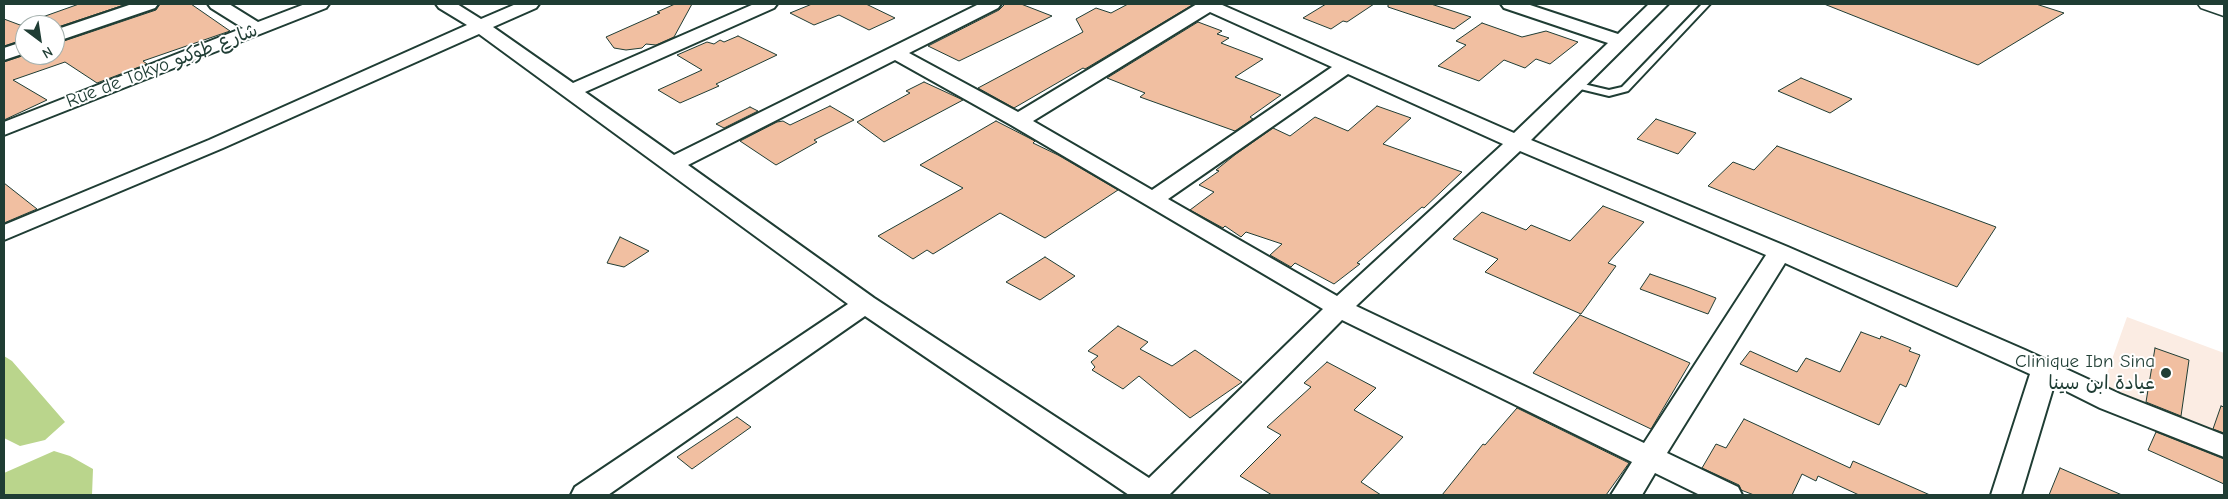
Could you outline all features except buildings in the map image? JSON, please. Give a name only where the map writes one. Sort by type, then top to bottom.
[{"type":"highway","points":[[2208,4],[2224,10]]},
{"type":"street","points":[[65,33],[149,4]]},
{"type":"street","points":[[217,4],[257,29]]},
{"type":"street","name":"Rue de Tokyo شارع طوكيو","points":[[4,129],[320,4]]},
{"type":"street","points":[[445,4],[480,26],[865,304],[1151,495],[1339,308],[1516,142],[1659,4]]},
{"type":"street","points":[[4,233],[216,144],[530,4]]},
{"type":"street","points":[[571,91],[768,4]]},
{"type":"street","points":[[1018,120],[1207,4],[1516,142],[1780,252],[2045,370],[2110,401],[2224,446]]},
{"type":"street","points":[[1510,4],[1620,41]]},
{"type":"street","points":[[673,164],[896,53],[979,6]]},
{"type":"street","points":[[896,53],[1018,120],[1339,308],[1727,495]]},
{"type":"street","points":[[1152,200],[1345,67]]},
{"type":"street","points":[[1626,495],[1780,252]]},
{"type":"street","points":[[586,495],[865,304]]},
{"type":"street","points":[[2006,495],[2045,370]]},
{"type":"lane","points":[[1575,85],[1609,93],[1625,88],[1706,4]]},
{"type":"shaded area","name":"Clinique Ibn Sina عيادة ابن سينا","points":[[2127,317],[2224,353],[2224,443],[2100,393]]},
{"type":"green space","points":[[4,356],[12,361],[65,422],[45,440],[20,446],[4,438]]},
{"type":"green space","points":[[54,451],[70,456],[93,469],[92,495],[4,495],[4,473]]},
{"type":"place","name":"Clinique Ibn Sina عيادة ابن سينا","points":[[2166,373]]}]
